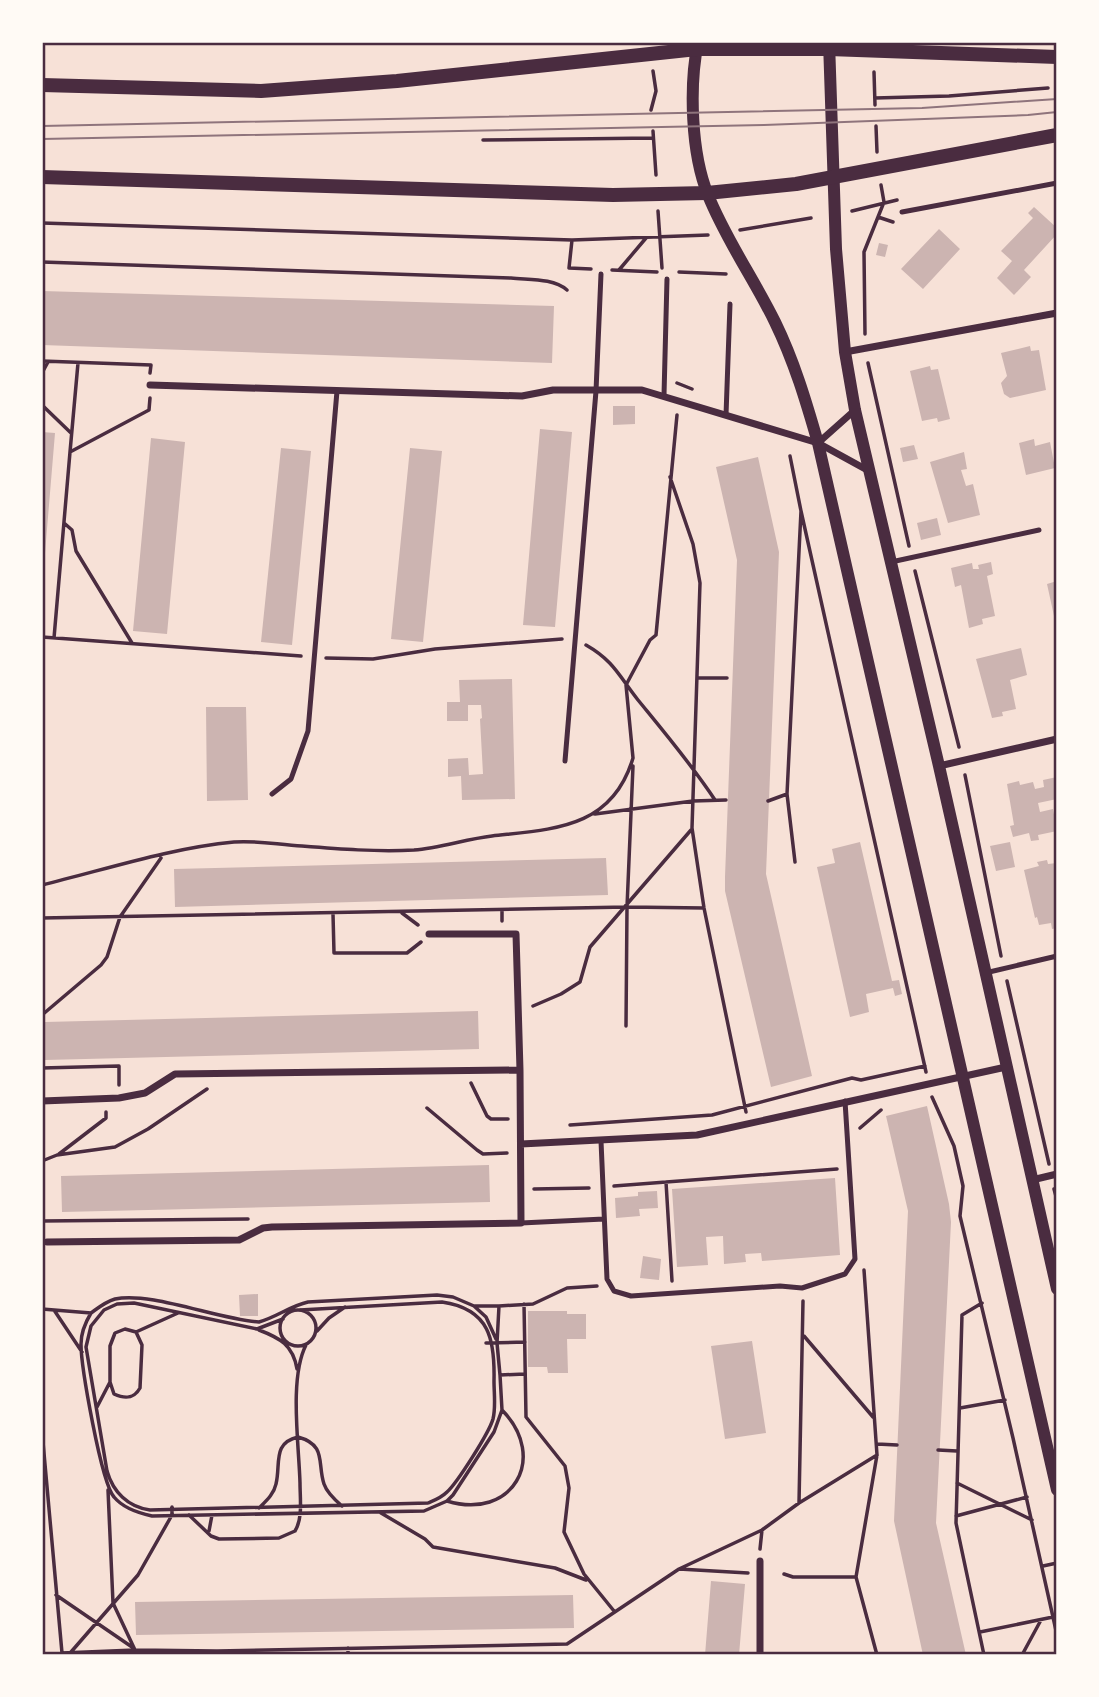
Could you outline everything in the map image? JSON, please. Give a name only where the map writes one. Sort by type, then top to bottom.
[{"type":"main road","points":[[42,85],[261,91],[397,81],[697,46],[829,46],[1057,57]]},
{"type":"main road","points":[[42,177],[613,195],[707,192],[833,178],[1057,135]]},
{"type":"street","points":[[697,46],[692,112],[707,192],[798,372],[818,443],[1057,1490]]},
{"type":"street","points":[[829,46],[836,249],[845,352],[855,410],[939,766],[1057,1289]]},
{"type":"street","points":[[845,352],[1057,313]]},
{"type":"street","points":[[150,385],[522,396],[553,390],[642,390],[818,443],[869,471]]},
{"type":"street","points":[[818,443],[855,410]]},
{"type":"street","points":[[939,766],[1057,739]]},
{"type":"street","points":[[47,1242],[239,1240],[263,1228],[272,1227],[521,1223],[516,934],[429,934]]},
{"type":"street","points":[[521,1144],[697,1135],[1006,1067]]},
{"type":"street","points":[[42,1101],[120,1098],[145,1093],[175,1074],[520,1070]]},
{"type":"street","points":[[1032,1180],[1054,1175]]},
{"type":"street","points":[[760,1561],[760,1655]]},
{"type":"lane","points":[[902,212],[1057,183]]},
{"type":"lane","points":[[565,761],[596,391],[601,272]]},
{"type":"lane","points":[[664,396],[667,279]]},
{"type":"lane","points":[[726,415],[730,304]]},
{"type":"lane","points":[[272,794],[291,779],[308,732],[337,391]]},
{"type":"lane","points":[[891,562],[1039,530]]},
{"type":"lane","points":[[985,973],[1057,957]]},
{"type":"lane","points":[[601,1142],[607,1279],[614,1291],[631,1296],[780,1286],[802,1288],[845,1274],[855,1259],[845,1101]]},
{"type":"lane","points":[[521,1223],[604,1219]]},
{"type":"path","points":[[651,110],[656,91],[652,64]]},
{"type":"path","points":[[874,72],[875,105]]},
{"type":"path","points":[[875,98],[949,96],[1048,88]]},
{"type":"path","points":[[876,126],[877,158]]},
{"type":"path","points":[[653,131],[656,175]]},
{"type":"path","points":[[483,140],[653,138]]},
{"type":"path","points":[[881,183],[884,202],[864,252],[865,349],[962,761],[1004,968],[1054,1175],[1057,1200]]},
{"type":"path","points":[[852,211],[884,202]]},
{"type":"path","points":[[601,272],[663,270],[658,211]]},
{"type":"path","points":[[878,217],[890,223],[895,222]]},
{"type":"path","points":[[737,230],[811,218]]},
{"type":"path","points":[[42,223],[572,240],[709,235]]},
{"type":"path","points":[[619,270],[646,238]]},
{"type":"path","points":[[572,240],[569,268],[594,269]]},
{"type":"path","points":[[42,262],[511,278],[552,282],[568,290]]},
{"type":"path","points":[[676,272],[726,274]]},
{"type":"path","points":[[42,361],[150,365],[149,410],[69,452]]},
{"type":"path","points":[[42,373],[48,362]]},
{"type":"path","points":[[54,638],[78,363]]},
{"type":"path","points":[[42,405],[71,434]]},
{"type":"path","points":[[626,1026],[627,907],[633,758],[626,685],[650,640],[656,635],[677,415]]},
{"type":"path","points":[[790,456],[932,1100],[954,1146],[963,1186],[960,1216],[1057,1634]]},
{"type":"path","points":[[670,477],[694,544],[700,583],[692,828],[704,908],[749,1124]]},
{"type":"path","points":[[795,862],[787,794],[801,511]]},
{"type":"path","points":[[64,523],[72,530],[76,551],[132,643]]},
{"type":"path","points":[[42,637],[373,659],[435,649],[557,638],[575,641],[604,655],[615,666],[626,685],[695,769],[715,800]]},
{"type":"path","points":[[698,678],[727,678]]},
{"type":"path","points":[[42,885],[162,856],[242,841],[349,849],[414,850],[489,836],[551,830],[572,824],[605,805],[628,776],[633,758]]},
{"type":"path","points":[[768,801],[787,794]]},
{"type":"path","points":[[593,814],[693,801],[726,800]]},
{"type":"path","points":[[519,1013],[580,982],[590,947],[692,828]]},
{"type":"path","points":[[42,1015],[101,965],[107,957],[120,917],[162,856]]},
{"type":"path","points":[[42,918],[627,907],[704,908]]},
{"type":"path","points":[[333,914],[334,953],[407,953],[429,934],[401,912]]},
{"type":"path","points":[[42,1068],[119,1066],[120,1098]]},
{"type":"path","points":[[567,1126],[712,1115],[852,1078],[861,1080],[925,1066]]},
{"type":"path","points":[[467,1070],[487,1116],[520,1122]]},
{"type":"path","points":[[42,1161],[57,1155],[115,1147],[148,1129],[208,1088],[208,1073]]},
{"type":"path","points":[[57,1155],[106,1118],[106,1098]]},
{"type":"path","points":[[427,1108],[483,1154],[506,1153]]},
{"type":"path","points":[[855,1137],[862,1125],[879,1111],[892,1108]]},
{"type":"path","points":[[1021,1131],[1041,1126]]},
{"type":"path","points":[[954,1146],[978,1141]]},
{"type":"path","points":[[521,1189],[601,1187],[849,1168]]},
{"type":"path","points":[[666,1182],[673,1294]]},
{"type":"path","points":[[864,1265],[877,1455],[856,1577],[877,1655]]},
{"type":"path","points":[[474,1306],[533,1304],[567,1288],[611,1285]]},
{"type":"path","points":[[799,1503],[804,1336],[802,1288]]},
{"type":"path","points":[[306,1345],[295,1346],[257,1329],[141,1304],[124,1303],[111,1306],[94,1320],[88,1332],[86,1347],[107,1471],[118,1493],[129,1503],[143,1509],[172,1511],[190,1515],[424,1511],[453,1496],[494,1432],[502,1410],[500,1375],[495,1343],[486,1317],[474,1306],[453,1297],[437,1295],[307,1302],[292,1305],[271,1319],[259,1322],[152,1301],[125,1298],[107,1302],[91,1313],[83,1330],[82,1352],[103,1476],[113,1496],[131,1510],[152,1516],[172,1511],[180,1510],[342,1507],[428,1503],[438,1499],[450,1489],[486,1434],[493,1417],[495,1343],[499,1306]]},
{"type":"path","points":[[180,1510],[190,1515],[215,1538],[285,1537],[295,1531],[300,1515],[297,1372],[295,1357],[280,1328],[288,1313],[347,1306],[430,1301],[453,1303],[468,1310],[482,1322],[495,1343]]},
{"type":"path","points":[[982,1303],[962,1315],[956,1516],[984,1655]]},
{"type":"path","points":[[524,1304],[526,1418],[565,1466],[569,1488],[564,1532],[589,1581],[614,1611]]},
{"type":"path","points":[[297,1372],[306,1345],[328,1318],[347,1306]]},
{"type":"path","points":[[42,1309],[91,1313]]},
{"type":"path","points":[[54,1310],[82,1352]]},
{"type":"path","points":[[300,1310],[315,1320],[316,1332]]},
{"type":"path","points":[[136,1332],[142,1345],[140,1388],[137,1394],[126,1398],[114,1394],[110,1382],[111,1339],[120,1330],[136,1332],[180,1312]]},
{"type":"path","points":[[257,1329],[283,1319]]},
{"type":"path","points":[[804,1336],[874,1419]]},
{"type":"path","points":[[486,1343],[525,1342]]},
{"type":"path","points":[[500,1375],[525,1374]]},
{"type":"path","points":[[97,1409],[110,1382]]},
{"type":"path","points":[[960,1408],[1004,1400]]},
{"type":"path","points":[[447,1501],[464,1506],[481,1505],[498,1499],[511,1488],[520,1473],[524,1456],[522,1438],[514,1423],[502,1410]]},
{"type":"path","points":[[42,1432],[44,1485],[62,1654],[135,1650],[218,1654],[280,1648],[567,1644],[679,1569],[762,1530],[799,1503],[877,1455]]},
{"type":"path","points":[[259,1508],[276,1484],[279,1452],[287,1441],[298,1437],[316,1447],[321,1459],[324,1484],[331,1497],[342,1507]]},
{"type":"path","points":[[877,1444],[897,1446]]},
{"type":"path","points":[[938,1450],[957,1451]]},
{"type":"path","points":[[957,1483],[1032,1520]]},
{"type":"path","points":[[108,1488],[114,1603],[135,1650]]},
{"type":"path","points":[[956,1516],[1027,1497]]},
{"type":"path","points":[[209,1533],[212,1514],[218,1509]]},
{"type":"path","points":[[71,1652],[138,1575],[172,1511]]},
{"type":"path","points":[[379,1512],[425,1539],[433,1547],[555,1568],[589,1581]]},
{"type":"path","points":[[1043,1566],[1057,1563]]},
{"type":"path","points":[[679,1569],[761,1574]]},
{"type":"path","points":[[785,1574],[793,1577],[856,1577]]},
{"type":"path","points":[[56,1595],[142,1655]]},
{"type":"path","points":[[979,1633],[1054,1617]]},
{"type":"path","points":[[1023,1655],[1041,1620]]},
{"type":"path","points":[[492,1646],[492,1655]]},
{"type":"path","points":[[274,1655],[280,1648]]},
{"type":"path","points":[[348,1648],[348,1655]]},
{"type":"path","points":[[252,1655],[259,1649]]},
{"type":"building","points":[[1034,207],[1057,228],[1057,234],[1024,270],[1031,277],[1014,295],[997,278],[1012,261],[1001,251],[1033,218],[1028,213]]},
{"type":"building","points":[[939,229],[960,249],[923,289],[901,269]]},
{"type":"building","points":[[879,243],[888,245],[885,257],[876,255]]},
{"type":"building","points":[[42,291],[554,306],[552,363],[42,345]]},
{"type":"building","points":[[1030,346],[1031,351],[1039,350],[1046,390],[1010,398],[1004,394],[1001,383],[1007,376],[1001,353]]},
{"type":"building","points":[[930,366],[931,370],[938,369],[950,419],[938,422],[937,418],[922,421],[910,371]]},
{"type":"building","points":[[613,406],[635,406],[635,424],[613,425]]},
{"type":"building","points":[[540,429],[572,432],[555,627],[523,625]]},
{"type":"building","points":[[42,432],[55,433],[44,565],[42,565]]},
{"type":"building","points":[[151,438],[185,442],[167,634],[133,631]]},
{"type":"building","points":[[1034,439],[1035,446],[1050,442],[1055,468],[1026,475],[1019,443]]},
{"type":"building","points":[[914,445],[918,459],[903,462],[900,448]]},
{"type":"building","points":[[281,448],[311,451],[292,645],[261,642]]},
{"type":"building","points":[[410,448],[442,451],[423,642],[391,639]]},
{"type":"building","points":[[964,452],[967,469],[961,470],[966,486],[973,484],[980,515],[948,523],[930,462]]},
{"type":"building","points":[[758,457],[779,552],[766,874],[812,1076],[771,1087],[725,891],[737,560],[716,467]]},
{"type":"building","points":[[937,518],[941,535],[921,540],[917,523]]},
{"type":"building","points":[[991,562],[993,574],[987,576],[995,616],[982,619],[983,624],[969,628],[961,585],[955,587],[951,568],[972,563],[973,569],[979,569],[978,565]]},
{"type":"building","points":[[1057,581],[1057,615],[1054,616],[1047,584]]},
{"type":"building","points":[[1021,648],[1027,675],[1010,680],[1016,709],[1002,712],[1003,716],[992,718],[976,659]]},
{"type":"building","points":[[512,679],[515,799],[462,800],[461,776],[448,777],[448,759],[468,758],[469,775],[483,774],[481,705],[468,705],[468,721],[447,721],[447,702],[460,702],[459,680]]},
{"type":"building","points":[[206,707],[246,707],[248,800],[207,801]]},
{"type":"building","points":[[1057,777],[1057,799],[1038,803],[1040,812],[1053,809],[1057,831],[1038,835],[1039,840],[1031,841],[1029,833],[1013,837],[1010,826],[1014,825],[1007,784],[1033,782],[1035,789],[1044,787],[1043,780]]},
{"type":"building","points":[[860,842],[892,981],[899,980],[902,994],[895,996],[893,988],[866,994],[869,1012],[850,1017],[817,867],[835,863],[832,849]]},
{"type":"building","points":[[1010,842],[1015,867],[996,871],[990,846]]},
{"type":"building","points":[[606,858],[608,895],[175,907],[174,869]]},
{"type":"building","points":[[1047,860],[1048,864],[1057,863],[1057,928],[1052,929],[1051,923],[1039,925],[1037,917],[1035,918],[1024,870],[1039,866],[1037,862]]},
{"type":"building","points":[[478,1011],[479,1049],[45,1060],[45,1022]]},
{"type":"building","points":[[927,1106],[951,1222],[936,1523],[966,1655],[923,1655],[894,1521],[908,1211],[886,1116]]},
{"type":"building","points":[[489,1165],[490,1202],[62,1212],[61,1176]]},
{"type":"building","points":[[835,1178],[840,1255],[762,1261],[761,1253],[745,1254],[746,1262],[724,1264],[723,1236],[706,1237],[708,1265],[677,1267],[672,1189]]},
{"type":"building","points":[[657,1191],[658,1208],[639,1209],[640,1216],[616,1218],[615,1198],[638,1196],[638,1192]]},
{"type":"building","points":[[643,1256],[661,1259],[659,1280],[640,1278]]},
{"type":"building","points":[[258,1294],[258,1316],[240,1316],[239,1295]]},
{"type":"building","points":[[528,1311],[586,1314],[586,1339],[567,1339],[568,1373],[548,1373],[547,1367],[528,1367]]},
{"type":"building","points":[[752,1341],[766,1433],[725,1439],[711,1346]]},
{"type":"building","points":[[711,1581],[745,1584],[739,1655],[705,1655]]},
{"type":"building","points":[[573,1595],[574,1628],[136,1635],[135,1602]]},
{"type":"tram line","points":[[42,126],[922,108],[1057,99]]},
{"type":"tram line","points":[[42,139],[764,125],[1057,112]]}]
